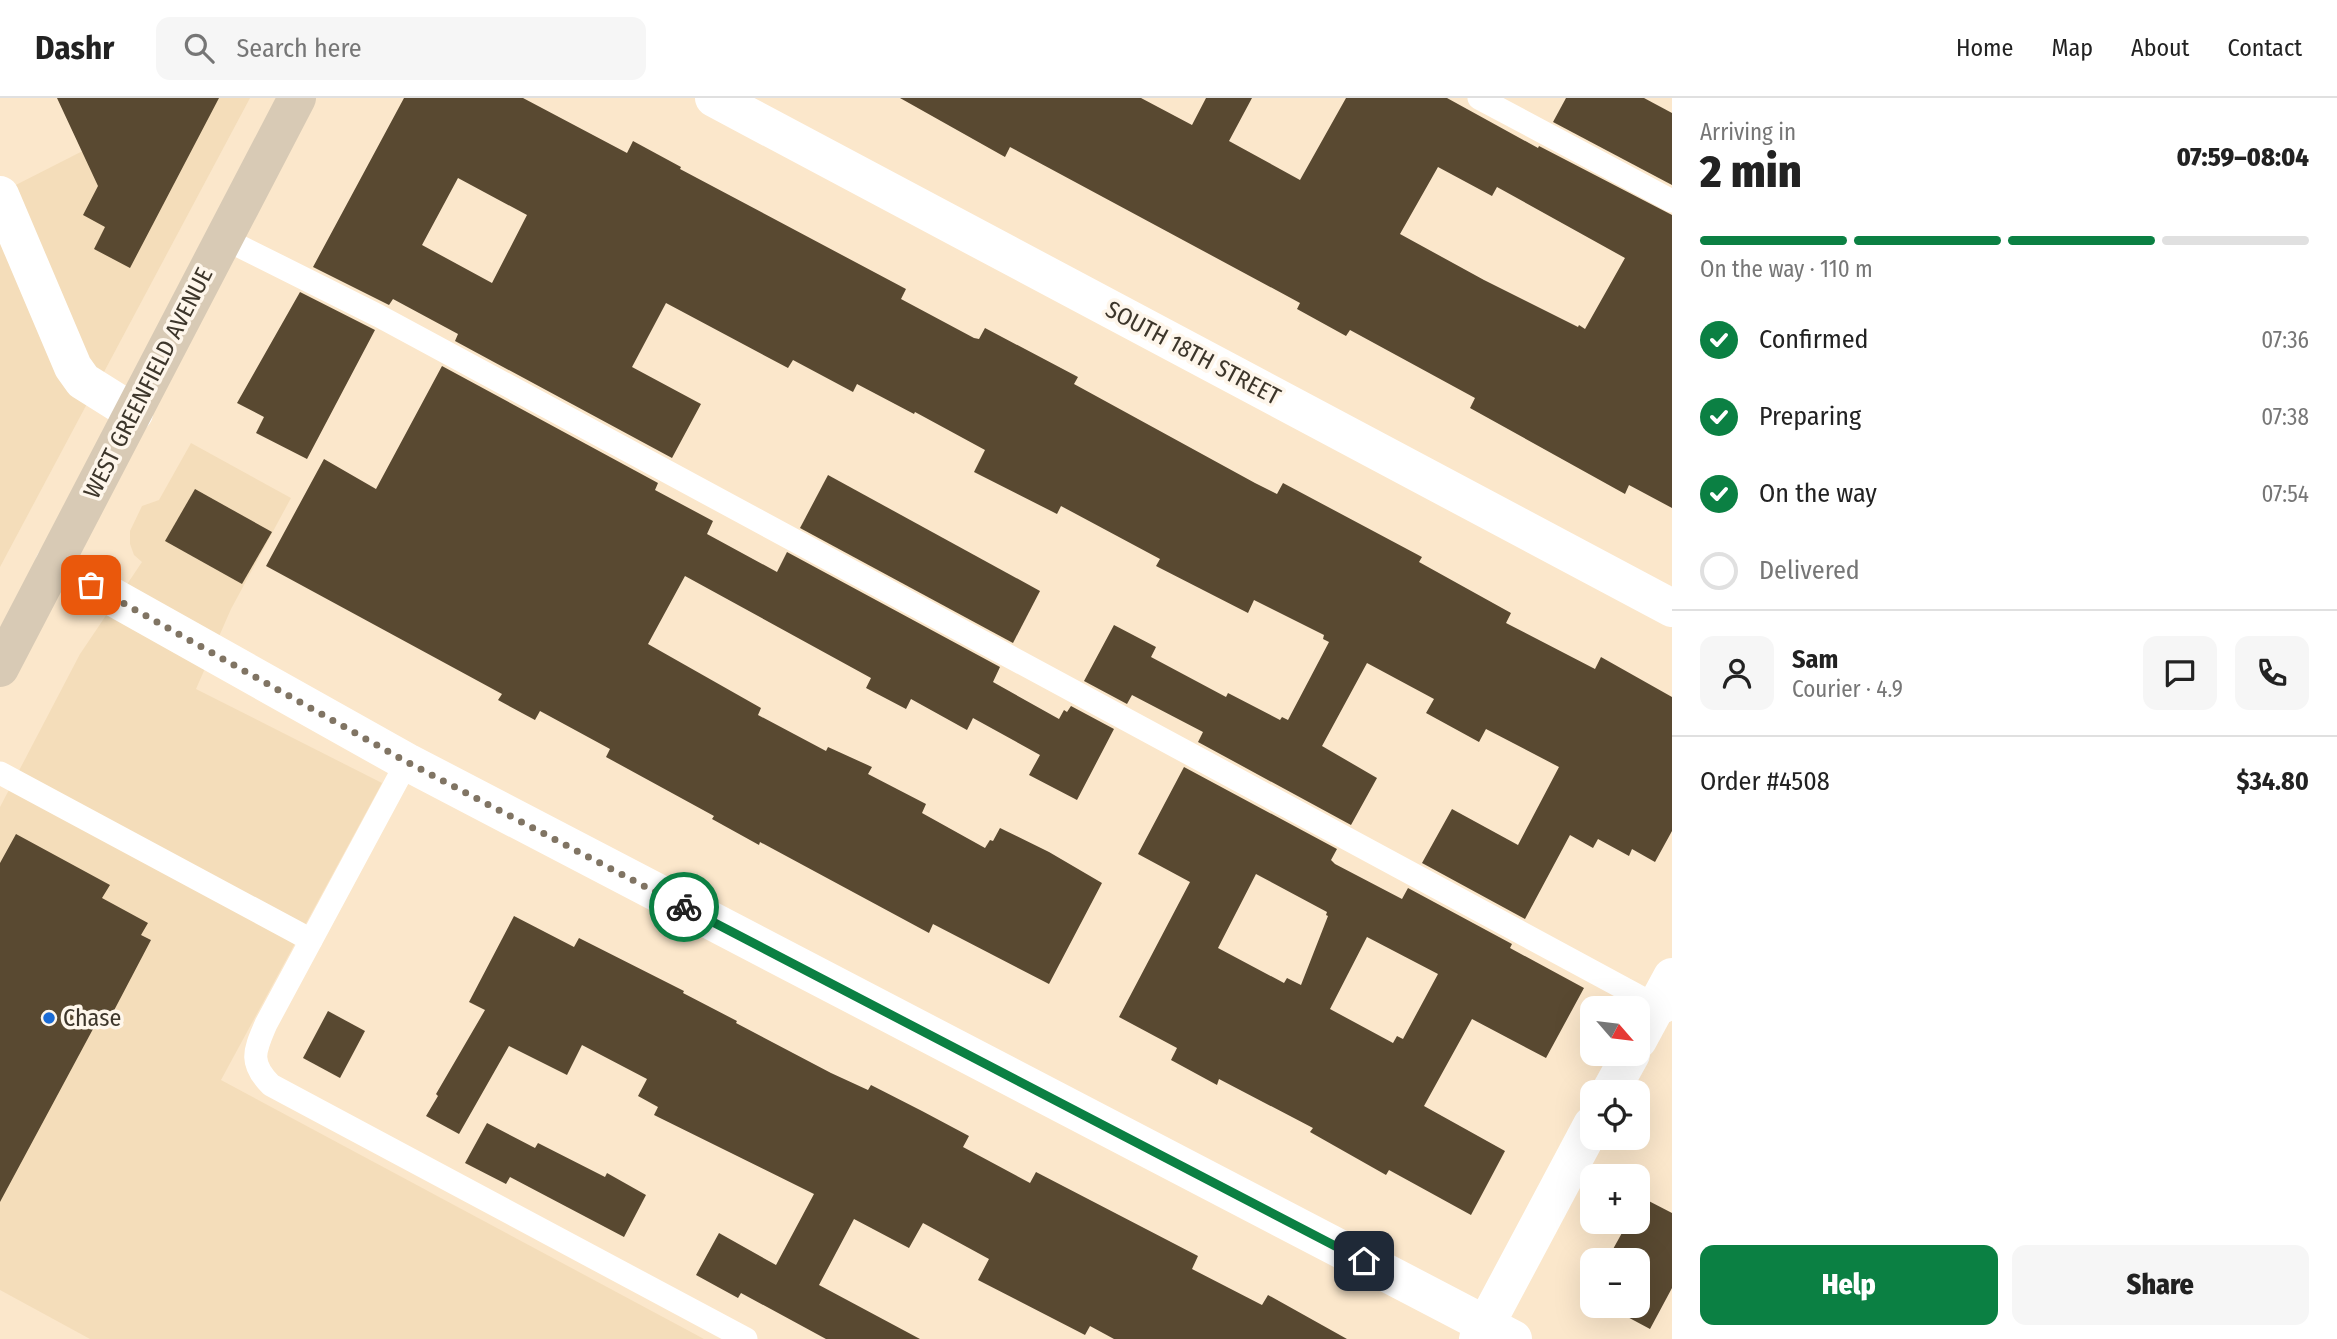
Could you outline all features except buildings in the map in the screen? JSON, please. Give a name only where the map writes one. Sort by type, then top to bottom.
[{"type":"main road","name":"WEST GREENFIELD AVENUE","points":[[0,668],[297,98]]},
{"type":"street","name":"SOUTH 18TH STREET","points":[[714,98],[1672,608]]},
{"type":"street","points":[[0,195],[73,367],[83,382],[134,413]]},
{"type":"street","points":[[54,564],[407,762],[1492,1334],[1580,1150]]},
{"type":"street","points":[[1650,1023],[1667,998]]},
{"type":"lane","points":[[1479,98],[1672,201]]},
{"type":"lane","points":[[223,238],[379,316],[1667,998]]},
{"type":"lane","points":[[407,762],[266,1024],[254,1051],[260,1074],[271,1085],[746,1339]]},
{"type":"lane","points":[[0,773],[311,940]]},
{"type":"shaded area","points":[[180,98],[250,98],[0,567],[0,193],[181,101]]},
{"type":"shaded area","points":[[191,443],[291,498],[231,609],[196,689],[382,783],[221,1080],[704,1339],[90,1339],[0,1290],[0,807],[80,654],[142,562],[134,555],[130,544],[130,531],[142,506],[159,500]]},
{"type":"way so far","points":[[91,585],[407,762],[684,907]]},
{"type":"place","name":"Chase","points":[[49,1018]]},
{"type":"route","points":[[684,907],[1364,1261]]}]
